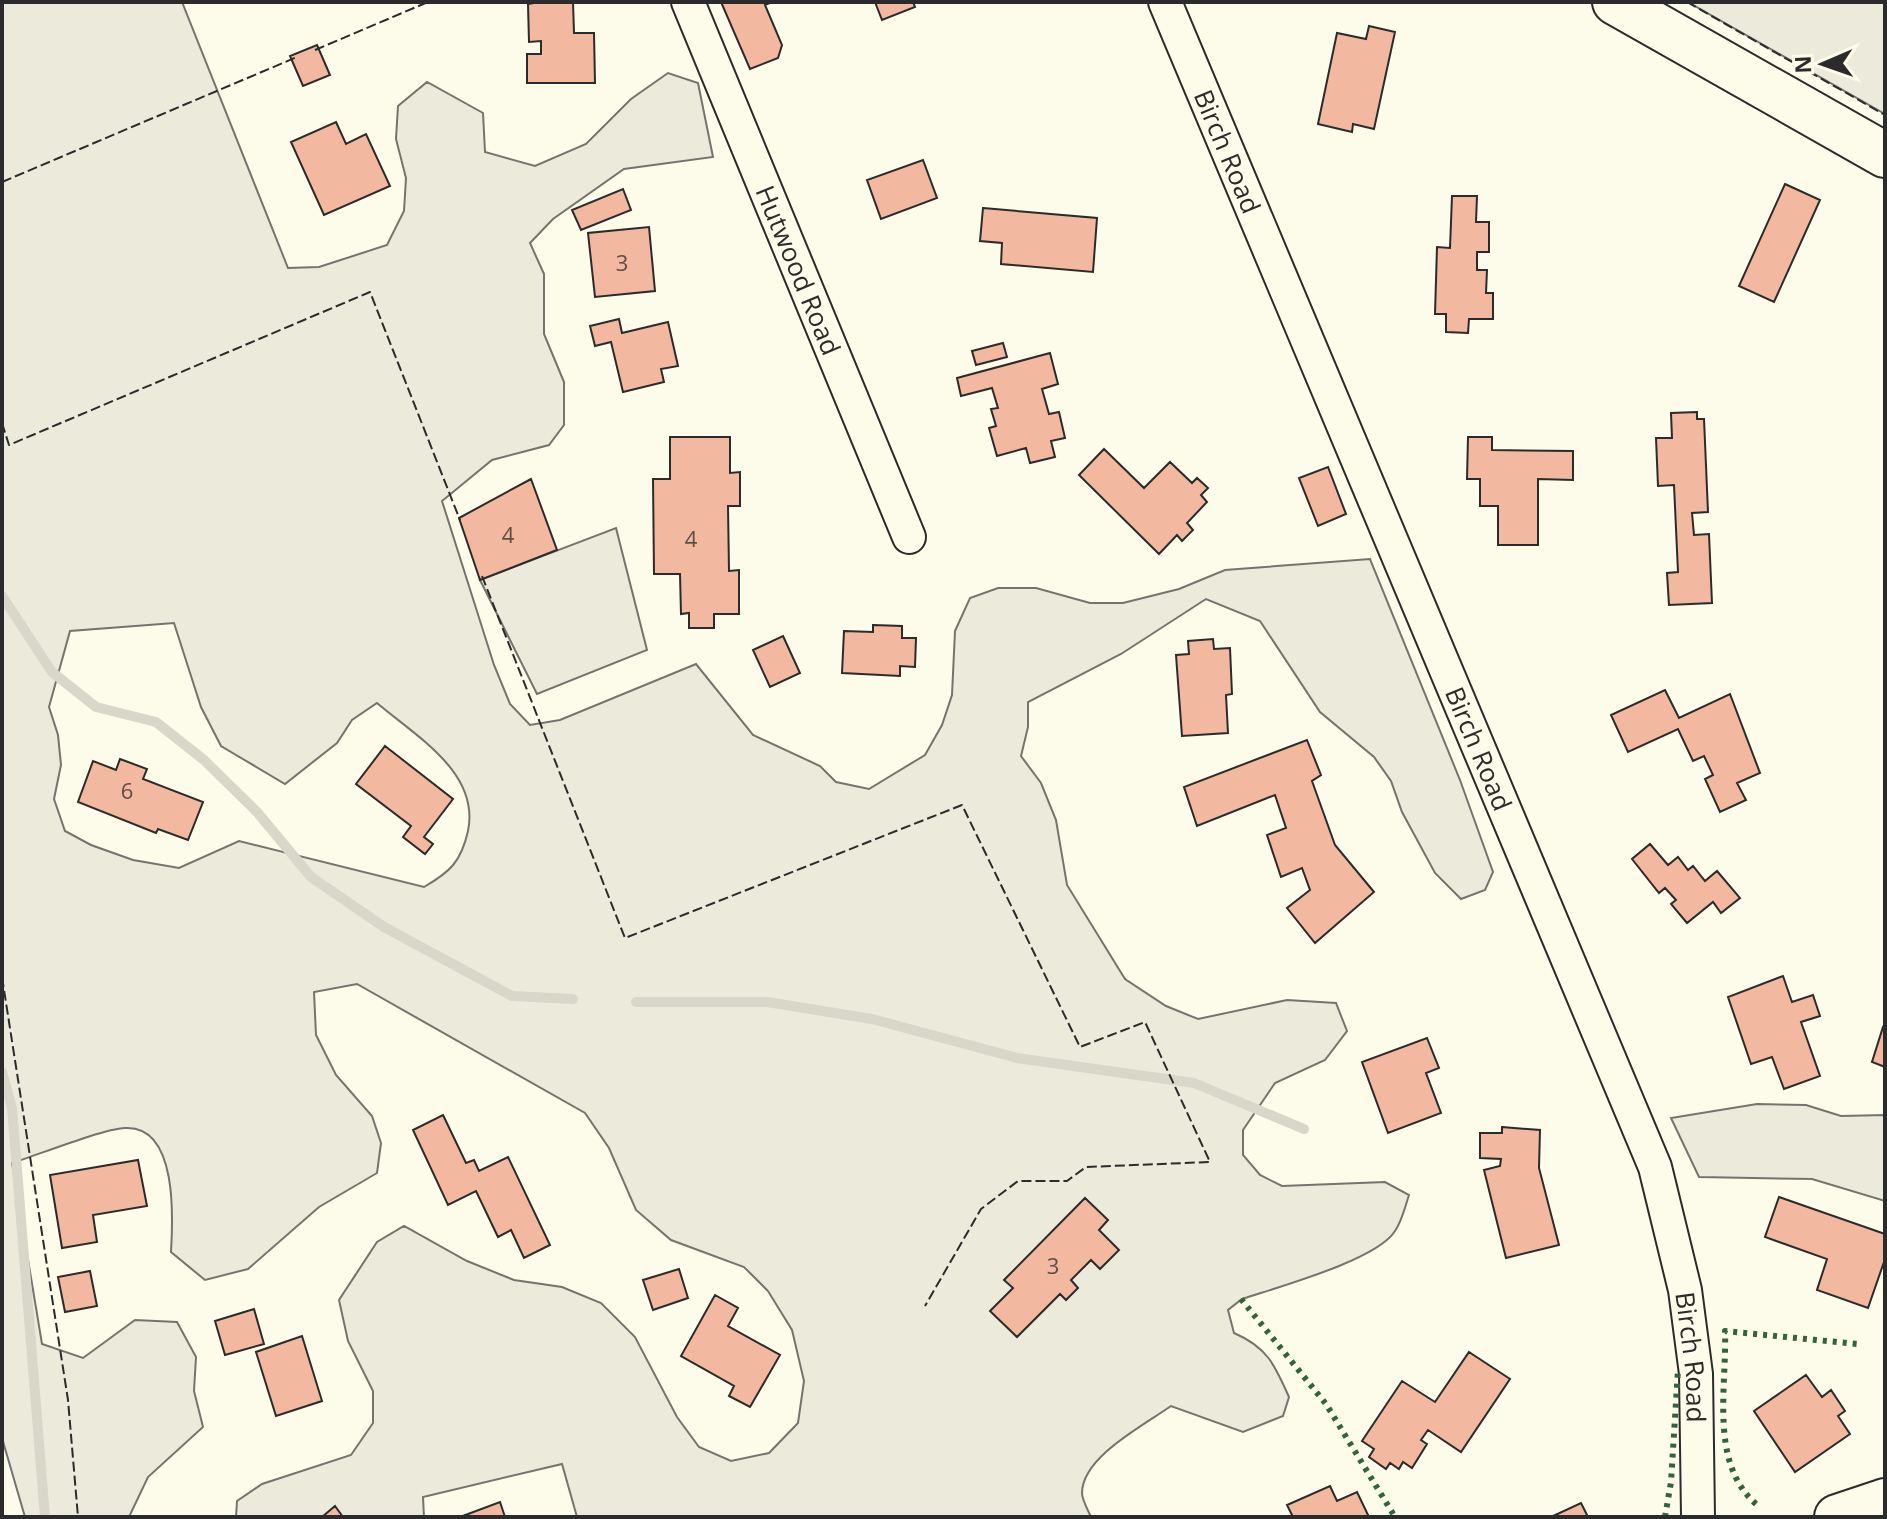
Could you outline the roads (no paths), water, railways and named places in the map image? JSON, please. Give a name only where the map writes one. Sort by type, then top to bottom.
[{"type":"street","name":"Hutwood Road","points":[[688,2],[909,537]]},
{"type":"street","name":"Birch Road","points":[[1165,2],[1655,1167],[1685,1290],[1696,1374],[1698,1517]]},
{"type":"street","points":[[1615,2],[1885,155]]},
{"type":"street","points":[[1837,1517],[1885,1501]]},
{"type":"waterway","points":[[2,596],[52,672],[96,707],[156,722],[204,760],[257,812],[311,877],[384,927],[512,996],[573,999]]},
{"type":"waterway","points":[[636,1002],[767,1002],[872,1019],[1017,1058],[1194,1083],[1304,1129]]},
{"type":"waterway","points":[[2,1072],[12,1108],[45,1517]]}]
